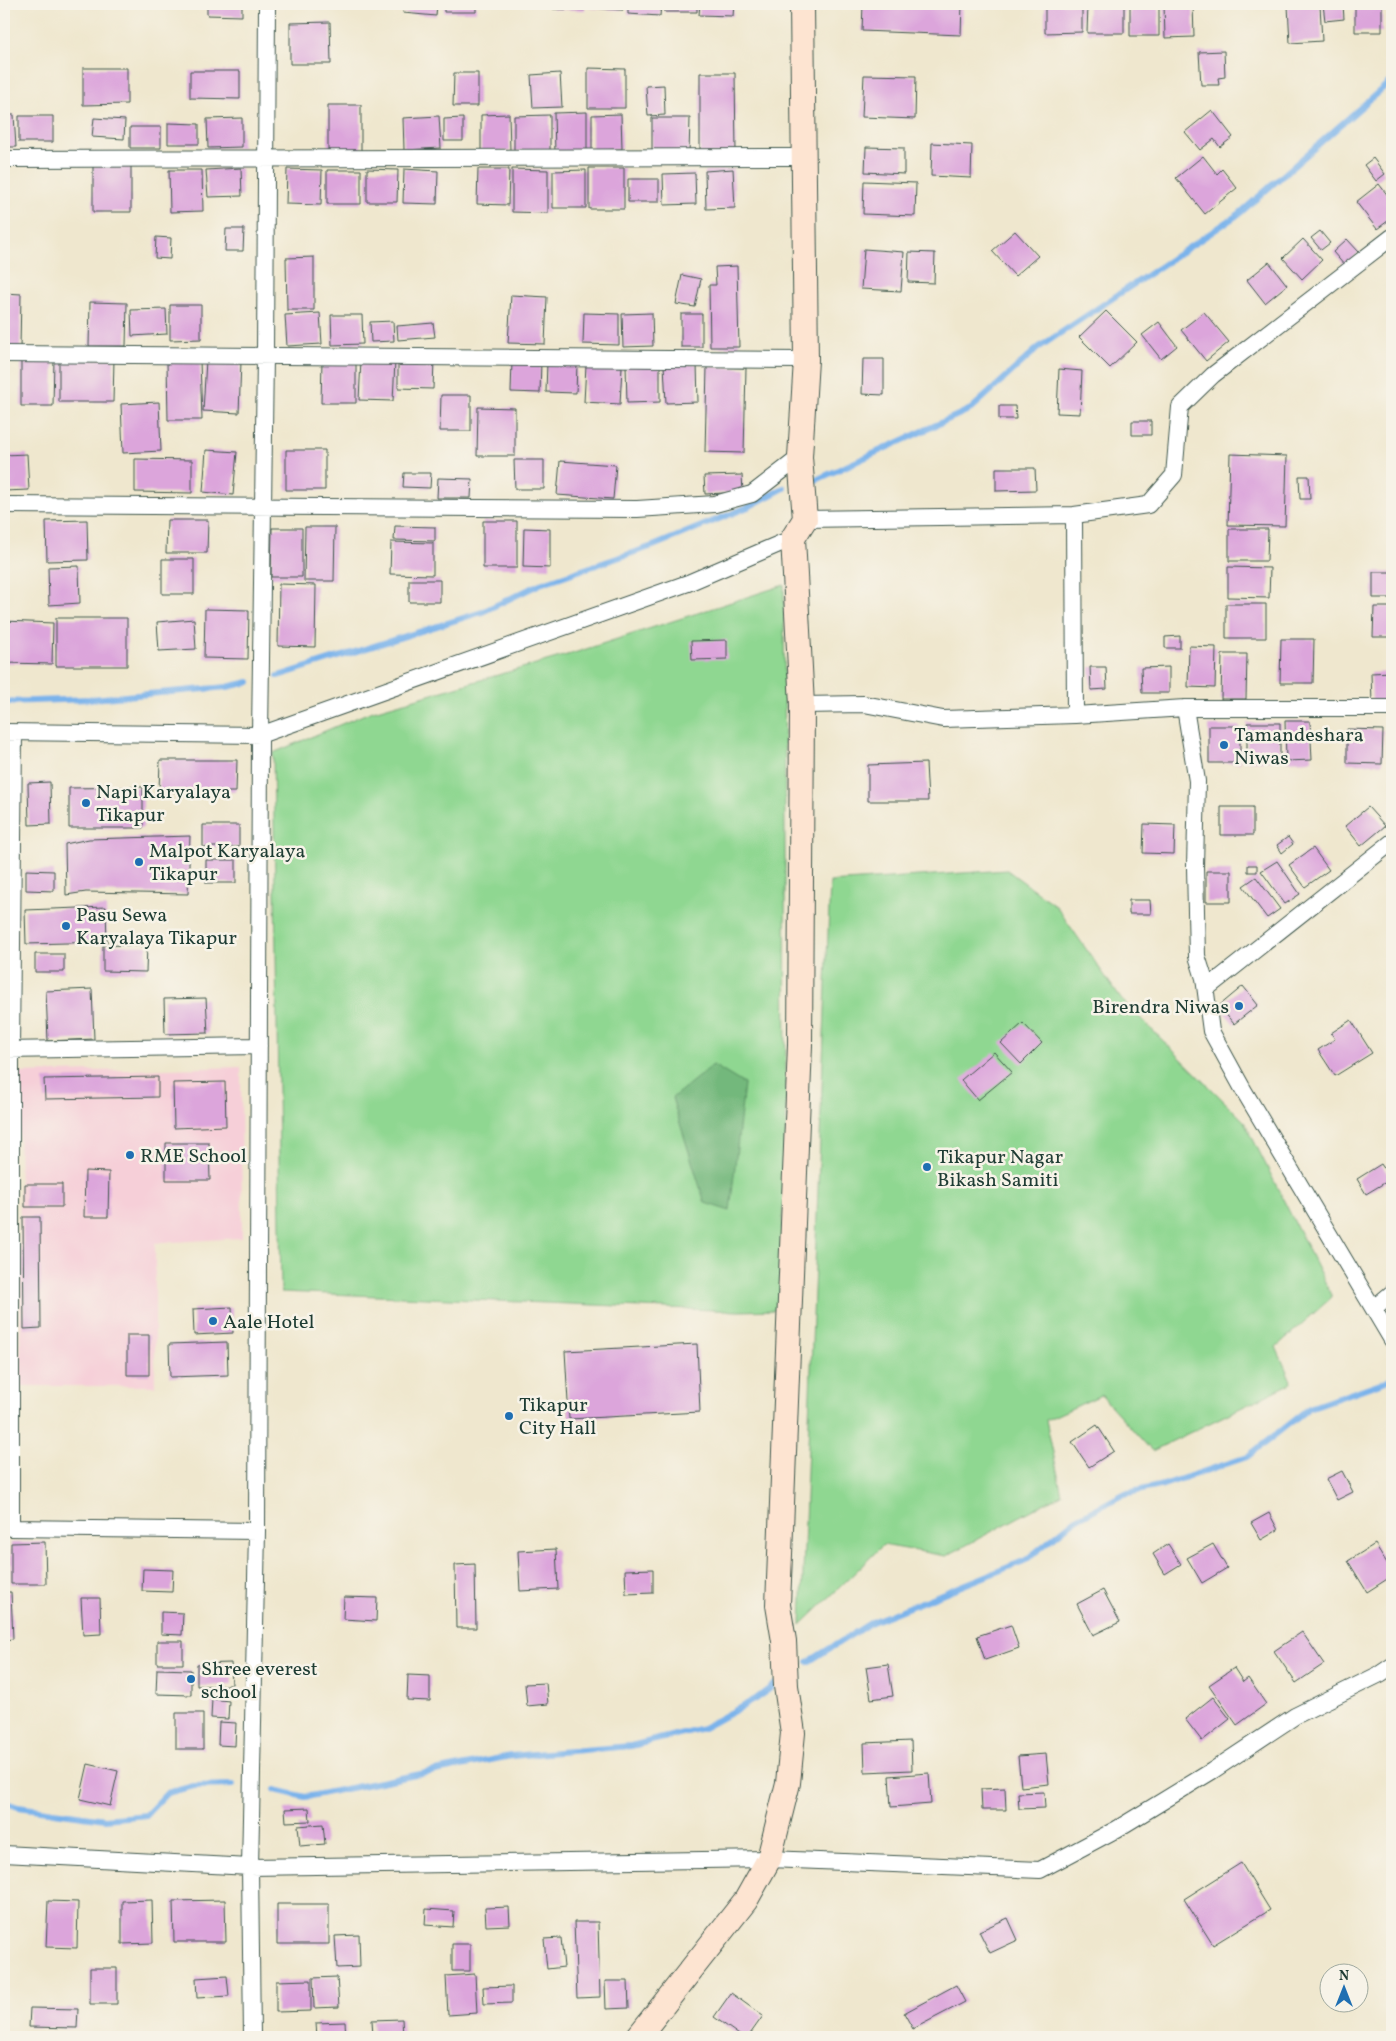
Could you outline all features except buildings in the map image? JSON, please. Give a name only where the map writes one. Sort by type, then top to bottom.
[{"type":"street","points":[[252,2037],[250,1867],[257,1530],[260,735],[267,4]]},
{"type":"street","points":[[638,2037],[746,1900],[770,1859],[788,1783],[793,1733],[786,1686],[784,1641],[778,1605],[800,1045],[802,705],[799,528],[800,457],[806,360],[802,157],[802,4]]},
{"type":"street","points":[[4,159],[802,157]]},
{"type":"street","points":[[257,1530],[7,1528],[9,732],[260,735],[688,583],[799,528],[1074,515],[1148,505],[1174,475],[1180,407],[1213,375],[1392,237]]},
{"type":"street","points":[[4,354],[806,360]]},
{"type":"street","points":[[4,505],[637,509],[716,504],[752,494],[800,457]]},
{"type":"street","points":[[1074,515],[1075,715]]},
{"type":"street","points":[[802,705],[864,704],[944,719],[1075,715],[1185,708],[1392,708]]},
{"type":"street","points":[[1185,708],[1197,781],[1195,867],[1197,956],[1206,989],[1211,1031],[1244,1091],[1392,1340]]},
{"type":"street","points":[[1206,989],[1392,842]]},
{"type":"street","points":[[7,1050],[259,1046]]},
{"type":"street","points":[[1374,1308],[1392,1293]]},
{"type":"street","points":[[4,1854],[250,1867],[770,1859],[1040,1870],[1117,1829],[1212,1771],[1295,1716],[1380,1674],[1392,1666]]},
{"type":"shaded area","name":"RME School","points":[[241,1067],[242,1238],[155,1243],[155,1386],[21,1386],[19,1073]]},
{"type":"green space","points":[[784,585],[786,1122],[779,1310],[738,1311],[281,1292],[273,753],[370,712],[574,653]]},
{"type":"green space","points":[[1007,870],[1056,906],[1121,999],[1244,1121],[1332,1297],[1276,1347],[1292,1383],[1152,1451],[1101,1395],[1046,1420],[1062,1494],[946,1556],[883,1545],[801,1625],[830,882]]},
{"type":"green space","points":[[713,1065],[744,1084],[730,1211],[705,1203],[672,1098]]},
{"type":"waterway","points":[[816,480],[971,409],[1038,348],[1239,214],[1392,80]]},
{"type":"waterway","points":[[278,676],[482,612],[540,584],[653,546],[748,507],[784,488]]},
{"type":"waterway","points":[[4,702],[92,699],[227,687],[249,682]]},
{"type":"waterway","points":[[808,1662],[872,1622],[1026,1560],[1075,1520],[1124,1494],[1163,1485],[1247,1457],[1309,1408],[1392,1379]]},
{"type":"waterway","points":[[275,1790],[305,1797],[511,1756],[631,1746],[703,1728],[756,1699],[781,1680]]},
{"type":"waterway","points":[[4,1802],[18,1807],[105,1819],[146,1815],[167,1793],[194,1786],[233,1785]]},
{"type":"place","name":"Tamandeshara Niwas","points":[[1224,745]]},
{"type":"place","name":"Napi Karyalaya Tikapur","points":[[86,803]]},
{"type":"place","name":"Malpot Karyalaya Tikapur","points":[[139,862]]},
{"type":"place","name":"Pasu Sewa Karyalaya Tikapur","points":[[66,926]]},
{"type":"place","name":"Birendra Niwas","points":[[1239,1006]]},
{"type":"place","name":"RME School","points":[[130,1155]]},
{"type":"place","name":"Tikapur Nagar Bikash Samiti","points":[[927,1167]]},
{"type":"place","name":"Aale Hotel","points":[[213,1321]]},
{"type":"place","name":"Tikapur City Hall","points":[[509,1416]]},
{"type":"place","name":"Shree everest school","points":[[191,1679]]}]
